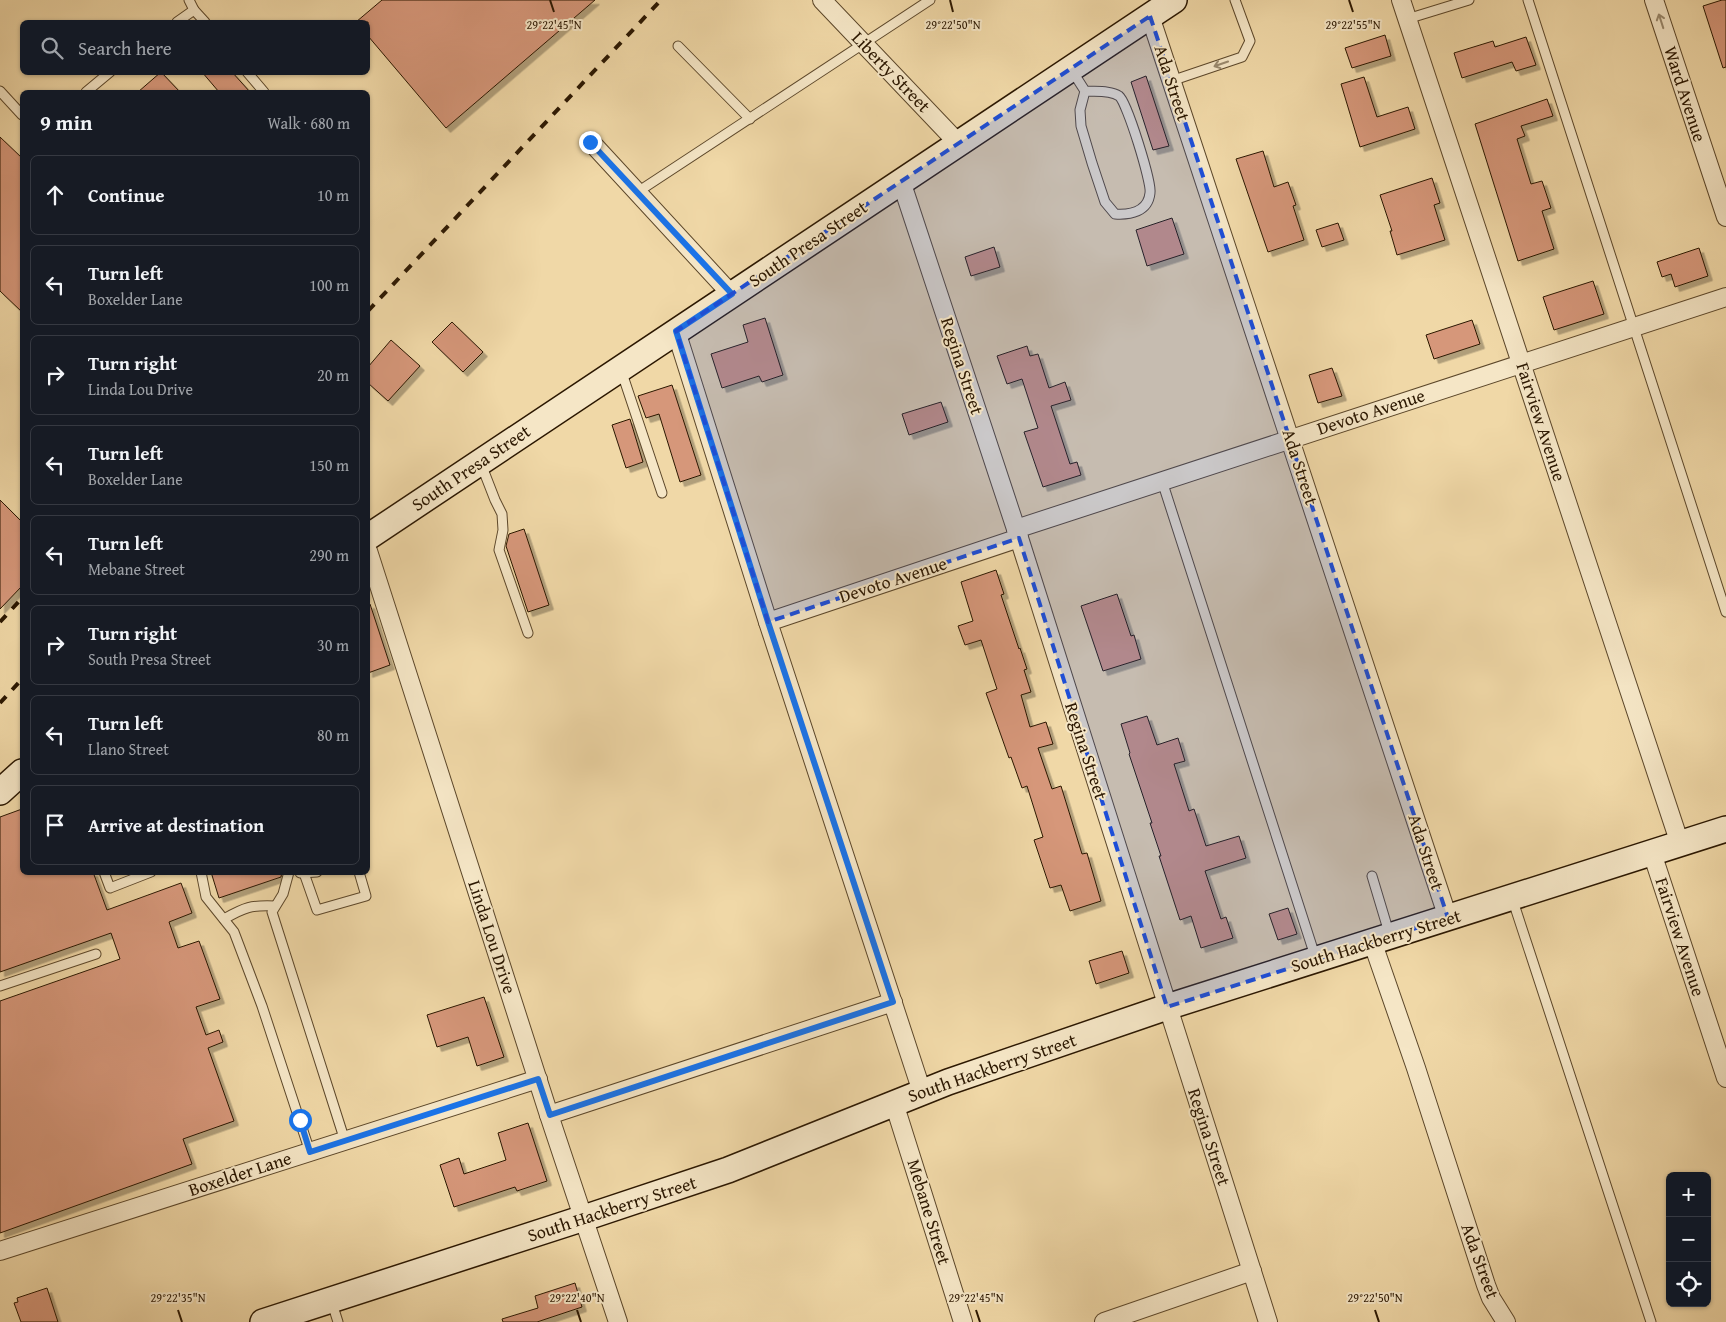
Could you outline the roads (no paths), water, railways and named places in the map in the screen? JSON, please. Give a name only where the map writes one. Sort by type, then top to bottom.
[{"type":"main road","name":"South Presa Street","points":[[370,536],[1174,0]]},
{"type":"main road","points":[[0,792],[20,774]]},
{"type":"main road","name":"South Hackberry Street","points":[[263,1322],[334,1311],[584,1218],[728,1170],[922,1092],[1167,1007],[1726,829]]},
{"type":"street","name":"Liberty Street","points":[[822,0],[959,144]]},
{"type":"street","name":"Fairview Avenue","points":[[1401,0],[1680,844]]},
{"type":"street","name":"Ward Avenue","points":[[1654,0],[1726,217]]},
{"type":"street","name":"Ada Street","points":[[1150,16],[1448,918]]},
{"type":"street","points":[[590,142],[732,294]]},
{"type":"street","name":"Regina Street","points":[[901,181],[1017,534],[1268,1322]]},
{"type":"street","name":"Devoto Avenue","points":[[768,622],[1162,481],[1726,297]]},
{"type":"street","points":[[676,331],[768,622],[922,1092]]},
{"type":"street","name":"Linda Lou Drive","points":[[370,557],[618,1322]]},
{"type":"street","name":"Fairview Avenue","points":[[1652,853],[1726,1078]]},
{"type":"street","name":"Ada Street","points":[[1381,939],[1416,1068],[1486,1285],[1491,1298],[1506,1322]]},
{"type":"street","points":[[550,1115],[893,1002]]},
{"type":"street","name":"Boxelder Lane","points":[[0,1251],[538,1079]]},
{"type":"street","name":"Mebane Street","points":[[894,1103],[959,1321]]},
{"type":"street","points":[[1104,1322],[1252,1271]]},
{"type":"lane","points":[[189,0],[194,10],[203,20]]},
{"type":"lane","points":[[636,193],[930,0]]},
{"type":"lane","points":[[1171,80],[1242,57],[1250,41],[1235,0]]},
{"type":"lane","points":[[1407,19],[1469,0]]},
{"type":"lane","points":[[1528,0],[1726,612]]},
{"type":"lane","points":[[180,20],[194,10]]},
{"type":"lane","points":[[678,46],[750,119]]},
{"type":"lane","points":[[1071,69],[1085,91],[1080,110],[1081,126],[1105,202],[1115,214],[1130,215],[1145,207],[1150,193],[1137,139],[1126,107],[1119,96],[1109,93],[1085,91]]},
{"type":"lane","points":[[88,90],[106,75]]},
{"type":"lane","points":[[250,75],[262,90]]},
{"type":"lane","points":[[0,92],[20,113]]},
{"type":"lane","points":[[621,368],[662,493]]},
{"type":"lane","points":[[480,462],[502,514],[503,530],[499,550],[528,633]]},
{"type":"lane","points":[[1162,481],[1316,960]]},
{"type":"lane","points":[[105,875],[110,888],[143,875]]},
{"type":"lane","points":[[202,875],[206,897],[234,932],[262,1006],[310,1152]]},
{"type":"lane","points":[[288,875],[283,894],[272,912],[345,1141]]},
{"type":"lane","points":[[303,875],[317,910],[366,896],[360,875]]},
{"type":"lane","points":[[1372,876],[1381,939]]},
{"type":"lane","points":[[1512,898],[1651,1322]]},
{"type":"lane","points":[[224,919],[242,909],[254,906],[276,906]]},
{"type":"lane","points":[[0,986],[96,954]]},
{"type":"railway","points":[[370,309],[661,0]]},
{"type":"railway","points":[[0,622],[20,600]]},
{"type":"railway","points":[[0,703],[20,681]]}]
